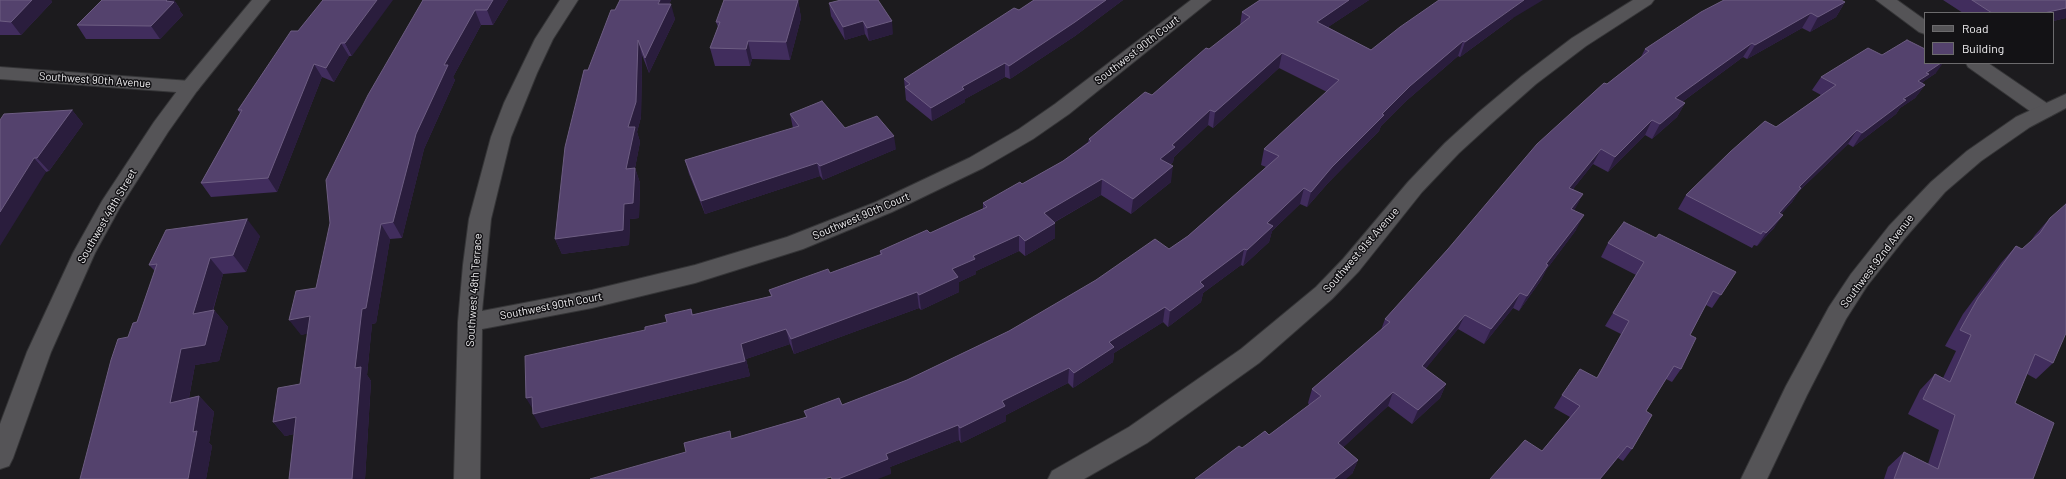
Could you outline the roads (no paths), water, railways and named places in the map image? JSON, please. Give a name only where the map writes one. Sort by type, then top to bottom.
[{"type":"street","name":"Southwest 48th Street","points":[[0,458],[39,352],[84,253],[134,168],[190,87],[261,0]]},
{"type":"street","name":"Southwest 48th Terrace","points":[[467,479],[470,322],[474,265],[480,219],[501,137],[527,73],[544,39],[568,0]]},
{"type":"street","name":"Southwest 90th Court","points":[[470,322],[592,299],[695,274],[795,243],[884,207],[976,163],[1026,134],[1062,109],[1202,0]]},
{"type":"street","name":"Southwest 91st Avenue","points":[[1061,479],[1138,435],[1250,356],[1324,293],[1351,264],[1415,187],[1452,148],[1486,117],[1529,80],[1579,42],[1645,0]]},
{"type":"street","points":[[1885,0],[1924,27]]},
{"type":"street","points":[[1976,64],[2044,111]]},
{"type":"street","name":"Southwest 90th Avenue","points":[[0,73],[190,87]]},
{"type":"street","name":"Southwest 92nd Avenue","points":[[1754,479],[1795,394],[1837,313],[1859,280],[1893,238],[1921,204],[1957,170],[1998,138],[2066,100]]}]
